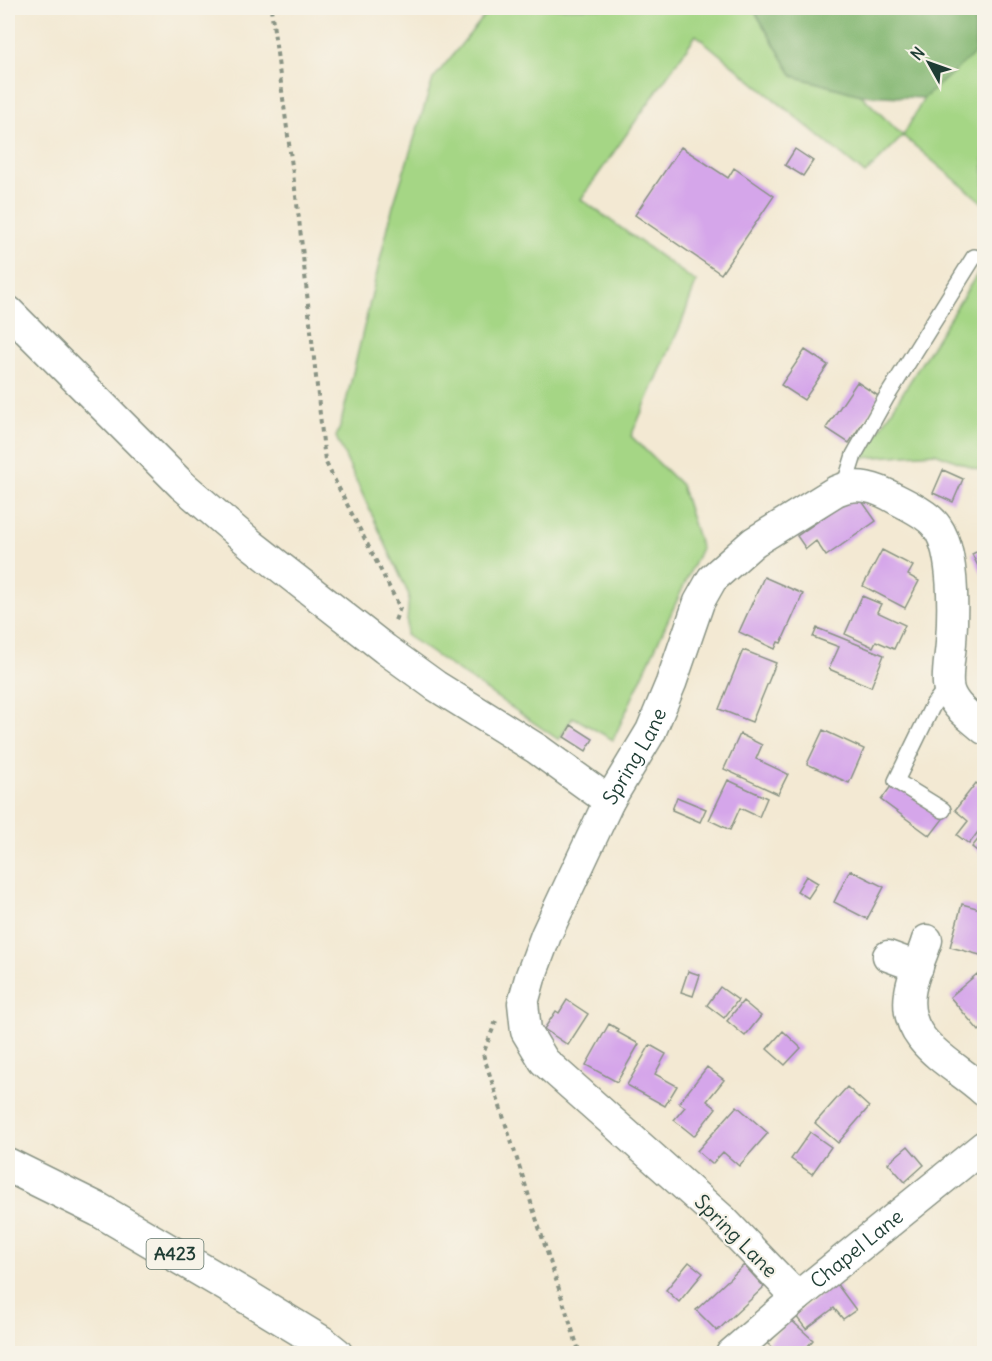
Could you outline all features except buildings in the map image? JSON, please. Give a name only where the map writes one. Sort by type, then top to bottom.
[{"type":"highway","name":"A423","points":[[8,1165],[99,1210],[244,1295],[336,1353]]},
{"type":"street","points":[[8,311],[182,485],[252,544],[393,656],[436,686],[537,749],[609,801]]},
{"type":"street","points":[[844,487],[863,485],[888,495],[916,510],[937,526],[947,551],[951,580],[952,633],[948,685],[952,699],[984,729]]},
{"type":"street","name":"Spring Lane","points":[[797,1297],[722,1219],[544,1060],[526,1030],[524,1003],[530,978],[546,935],[609,801],[651,731],[671,683],[699,602],[712,579],[754,542],[844,487]]},
{"type":"street","points":[[888,956],[923,953],[910,992],[909,1011],[915,1030],[927,1046],[984,1092]]},
{"type":"street","name":"Chapel Lane","points":[[731,1353],[984,1146]]},
{"type":"lane","points":[[844,487],[854,455],[886,398],[974,257]]},
{"type":"lane","points":[[943,810],[896,781],[933,705],[948,685]]},
{"type":"path","points":[[271,8],[299,219],[325,461],[400,608],[398,614]]},
{"type":"path","points":[[524,1003],[496,1019],[483,1054],[580,1353]]},
{"type":"green space","points":[[491,8],[753,8],[793,76],[861,95],[903,136],[865,174],[696,35],[581,199],[696,282],[682,322],[631,436],[681,485],[701,548],[613,740],[573,717],[559,740],[406,635],[409,595],[336,437],[393,206],[433,79]]},
{"type":"green space","points":[[753,8],[975,8],[975,53],[924,98],[861,95],[793,76]]},
{"type":"green space","points":[[975,8],[984,8],[984,204],[903,136],[924,98],[974,53]]},
{"type":"green space","points":[[984,263],[984,472],[935,453],[862,458]]}]
